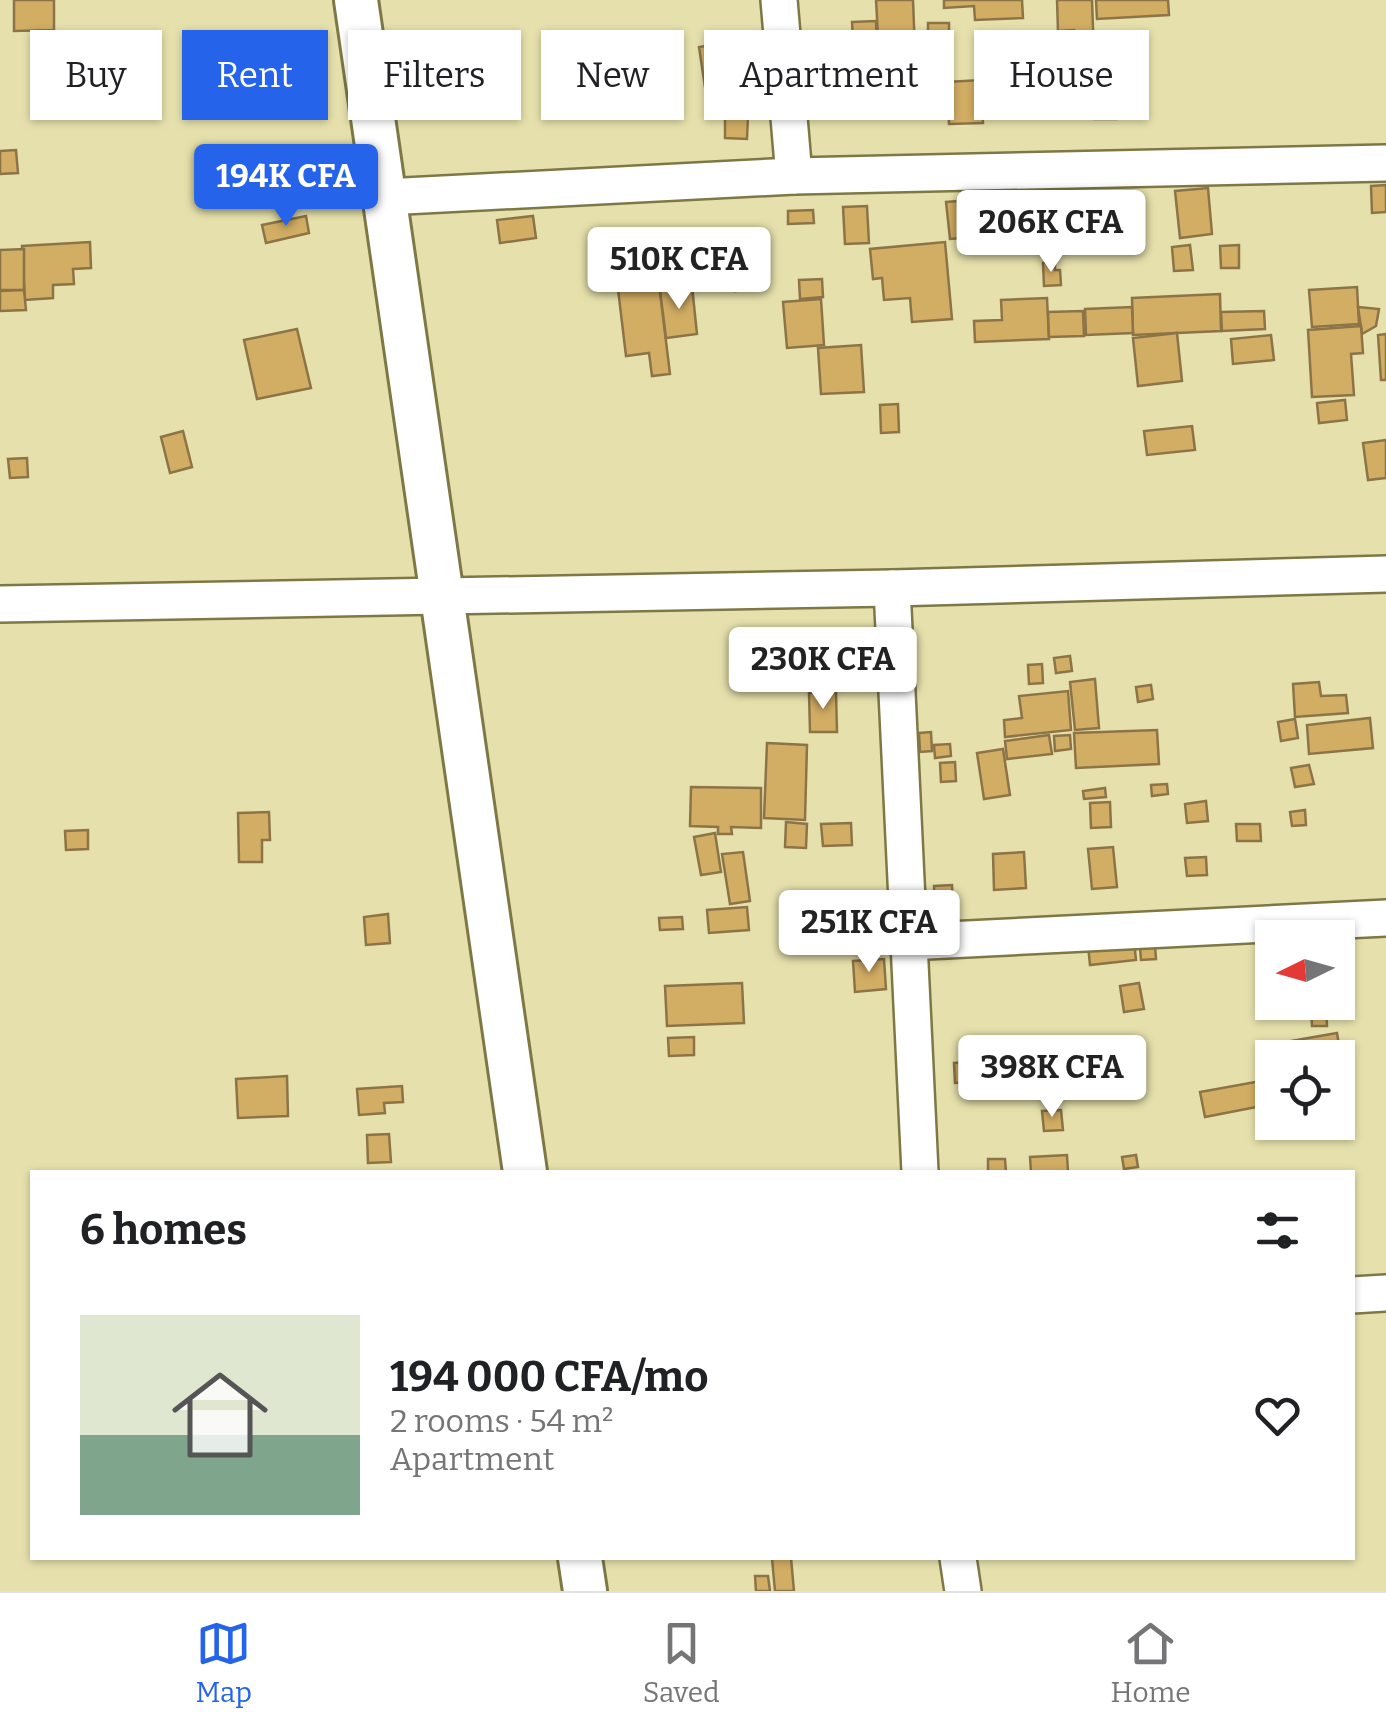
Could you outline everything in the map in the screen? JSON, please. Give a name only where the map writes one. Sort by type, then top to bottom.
[{"type":"street","points":[[356,0],[525,1170]]},
{"type":"street","points":[[779,0],[794,176]]},
{"type":"street","points":[[385,198],[794,176],[1386,162]]},
{"type":"street","points":[[0,604],[892,588],[1386,574]]},
{"type":"street","points":[[892,588],[920,1170]]},
{"type":"street","points":[[907,942],[1386,918]]},
{"type":"street","points":[[1355,1295],[1386,1292]]},
{"type":"street","points":[[580,1560],[585,1591]]},
{"type":"street","points":[[958,1560],[963,1591]]},
{"type":"building","points":[[14,0],[54,0],[54,30],[14,31]]},
{"type":"building","points":[[876,0],[913,0],[914,30],[878,30]]},
{"type":"building","points":[[944,0],[1022,0],[1023,18],[975,20],[974,6],[944,8]]},
{"type":"building","points":[[1057,0],[1092,0],[1093,30],[1058,30]]},
{"type":"building","points":[[1096,0],[1168,0],[1169,15],[1097,19]]},
{"type":"building","points":[[876,21],[876,30],[852,30],[852,22]]},
{"type":"building","points":[[928,23],[949,23],[949,30],[928,30]]},
{"type":"building","points":[[704,46],[704,81],[699,47]]},
{"type":"building","points":[[974,80],[974,120],[983,123],[949,124],[949,120],[954,120],[954,82]]},
{"type":"building","points":[[725,120],[748,120],[747,139],[725,138]]},
{"type":"building","points":[[16,150],[18,173],[0,174],[0,151]]},
{"type":"building","points":[[1386,185],[1386,212],[1372,213],[1371,186]]},
{"type":"building","points":[[1208,188],[1212,234],[1180,238],[1175,191]]},
{"type":"building","points":[[1057,193],[1059,214],[1037,216],[1035,195]]},
{"type":"building","points":[[972,200],[975,237],[950,239],[946,202]]},
{"type":"building","points":[[987,203],[990,224],[976,225],[974,204]]},
{"type":"building","points":[[867,206],[869,243],[845,244],[843,207]]},
{"type":"building","points":[[813,210],[814,223],[788,224],[788,211]]},
{"type":"building","points":[[306,216],[309,233],[266,243],[262,225]]},
{"type":"building","points":[[533,216],[536,238],[500,243],[497,220]]},
{"type":"building","points":[[90,242],[91,268],[73,269],[74,284],[53,285],[53,298],[25,300],[22,246]]},
{"type":"building","points":[[945,242],[952,319],[912,322],[910,298],[884,300],[882,278],[873,279],[870,249]]},
{"type":"building","points":[[1190,245],[1193,270],[1174,271],[1172,247]]},
{"type":"building","points":[[1239,245],[1239,268],[1221,268],[1220,246]]},
{"type":"building","points":[[24,249],[24,290],[0,290],[0,250]]},
{"type":"building","points":[[1055,262],[1061,285],[1044,286],[1043,263]]},
{"type":"building","points":[[761,273],[763,287],[735,291],[732,276]]},
{"type":"building","points":[[822,279],[823,297],[800,299],[799,280]]},
{"type":"building","points":[[659,284],[670,374],[652,376],[649,353],[626,356],[618,289]]},
{"type":"building","points":[[692,286],[697,334],[666,338],[660,290]]},
{"type":"building","points":[[1357,287],[1359,324],[1312,327],[1309,290]]},
{"type":"building","points":[[24,290],[26,310],[0,311],[0,291]]},
{"type":"building","points":[[1220,294],[1221,331],[1133,335],[1132,298]]},
{"type":"building","points":[[1047,298],[1049,339],[975,342],[974,321],[1002,320],[1001,300]]},
{"type":"building","points":[[821,299],[824,345],[787,348],[783,302]]},
{"type":"building","points":[[1132,307],[1133,333],[1086,335],[1085,309]]},
{"type":"building","points":[[1358,307],[1379,309],[1376,326],[1362,334]]},
{"type":"building","points":[[1083,311],[1084,336],[1049,337],[1048,312]]},
{"type":"building","points":[[1264,311],[1265,329],[1222,331],[1221,312]]},
{"type":"building","points":[[1361,326],[1363,353],[1351,354],[1354,395],[1312,397],[1308,330]]},
{"type":"building","points":[[297,329],[311,388],[257,399],[244,340]]},
{"type":"building","points":[[1177,333],[1182,381],[1138,386],[1133,338]]},
{"type":"building","points":[[1386,334],[1386,380],[1381,380],[1378,335]]},
{"type":"building","points":[[1271,335],[1274,360],[1233,364],[1231,339]]},
{"type":"building","points":[[861,345],[864,392],[821,394],[818,348]]},
{"type":"building","points":[[1345,400],[1347,420],[1319,423],[1317,403]]},
{"type":"building","points":[[898,404],[899,432],[881,433],[880,405]]},
{"type":"building","points":[[1192,426],[1195,450],[1147,455],[1144,431]]},
{"type":"building","points":[[183,431],[192,467],[170,473],[161,437]]},
{"type":"building","points":[[1386,440],[1386,478],[1368,480],[1363,443]]},
{"type":"building","points":[[27,458],[28,477],[10,478],[8,459]]},
{"type":"building","points":[[812,639],[833,639],[834,669],[813,669]]},
{"type":"building","points":[[1070,656],[1072,671],[1056,673],[1054,658]]},
{"type":"building","points":[[1042,664],[1043,683],[1029,684],[1028,665]]},
{"type":"building","points":[[1095,679],[1099,728],[1075,730],[1070,682]]},
{"type":"building","points":[[1319,682],[1321,696],[1346,695],[1348,713],[1295,717],[1293,684]]},
{"type":"building","points":[[1151,685],[1153,699],[1138,702],[1136,687]]},
{"type":"building","points":[[1068,691],[1071,730],[1005,737],[1004,720],[1022,718],[1019,696]]},
{"type":"building","points":[[836,692],[837,732],[810,732],[809,693]]},
{"type":"building","points":[[1370,718],[1373,748],[1309,754],[1307,725]]},
{"type":"building","points":[[1295,719],[1298,738],[1281,741],[1278,722]]},
{"type":"building","points":[[1157,730],[1159,764],[1076,768],[1074,733]]},
{"type":"building","points":[[931,732],[932,751],[920,752],[919,733]]},
{"type":"building","points":[[1049,735],[1052,754],[1007,759],[1005,741]]},
{"type":"building","points":[[1070,735],[1071,749],[1055,751],[1054,736]]},
{"type":"building","points":[[767,743],[807,745],[805,820],[764,818]]},
{"type":"building","points":[[950,744],[951,756],[935,758],[934,745]]},
{"type":"building","points":[[1003,749],[1010,795],[984,799],[977,753]]},
{"type":"building","points":[[955,762],[956,781],[941,782],[940,763]]},
{"type":"building","points":[[1309,765],[1314,784],[1295,787],[1291,768]]},
{"type":"building","points":[[1167,784],[1168,794],[1152,796],[1151,785]]},
{"type":"building","points":[[691,787],[761,788],[761,828],[731,827],[732,834],[718,834],[718,827],[690,826]]},
{"type":"building","points":[[1105,788],[1106,797],[1084,799],[1083,791]]},
{"type":"building","points":[[1206,801],[1208,821],[1187,823],[1185,804]]},
{"type":"building","points":[[1110,802],[1111,827],[1091,828],[1090,803]]},
{"type":"building","points":[[1305,810],[1306,825],[1292,826],[1290,812]]},
{"type":"building","points":[[269,812],[270,840],[262,840],[262,862],[239,862],[238,813]]},
{"type":"building","points":[[786,822],[807,824],[806,848],[785,847]]},
{"type":"building","points":[[851,823],[852,845],[823,846],[821,824]]},
{"type":"building","points":[[1236,824],[1260,824],[1261,841],[1237,841]]},
{"type":"building","points":[[88,830],[88,849],[66,850],[65,831]]},
{"type":"building","points":[[715,833],[721,872],[701,875],[694,837]]},
{"type":"building","points":[[1113,847],[1117,887],[1092,889],[1088,849]]},
{"type":"building","points":[[743,852],[750,901],[730,904],[722,854]]},
{"type":"building","points":[[1024,852],[1026,888],[994,890],[993,854]]},
{"type":"building","points":[[1206,857],[1207,875],[1187,876],[1185,858]]},
{"type":"building","points":[[952,885],[953,908],[935,909],[934,886]]},
{"type":"building","points":[[747,907],[749,930],[709,933],[707,910]]},
{"type":"building","points":[[388,914],[390,943],[366,945],[364,917]]},
{"type":"building","points":[[682,917],[683,929],[660,930],[659,918]]},
{"type":"building","points":[[1134,941],[1136,960],[1090,965],[1088,945]]},
{"type":"building","points":[[1155,945],[1156,959],[1141,960],[1140,947]]},
{"type":"building","points":[[884,959],[886,989],[855,992],[853,961]]},
{"type":"building","points":[[742,983],[744,1023],[667,1026],[665,986]]},
{"type":"building","points":[[1139,983],[1144,1009],[1124,1012],[1120,986]]},
{"type":"building","points":[[1312,1020],[1327,1020],[1327,1026],[1312,1026]]},
{"type":"building","points":[[1337,1033],[1338,1040],[1297,1040]]},
{"type":"building","points":[[694,1037],[694,1055],[669,1056],[668,1038]]},
{"type":"building","points":[[1057,1057],[1059,1091],[971,1096],[970,1082],[955,1083],[954,1063]]},
{"type":"building","points":[[287,1076],[288,1116],[238,1118],[236,1079]]},
{"type":"building","points":[[1255,1082],[1255,1107],[1205,1117],[1200,1092]]},
{"type":"building","points":[[402,1086],[403,1102],[384,1103],[385,1113],[359,1115],[357,1089]]},
{"type":"building","points":[[1061,1110],[1063,1130],[1044,1131],[1042,1111]]},
{"type":"building","points":[[389,1134],[391,1162],[368,1163],[367,1135]]},
{"type":"building","points":[[1067,1155],[1068,1170],[1031,1170],[1030,1157]]},
{"type":"building","points":[[1136,1155],[1138,1167],[1124,1169],[1122,1157]]},
{"type":"building","points":[[988,1159],[1005,1159],[1006,1170],[988,1170]]},
{"type":"building","points":[[772,1560],[791,1560],[794,1591],[775,1591]]},
{"type":"building","points":[[755,1576],[768,1576],[770,1591],[756,1591]]}]
